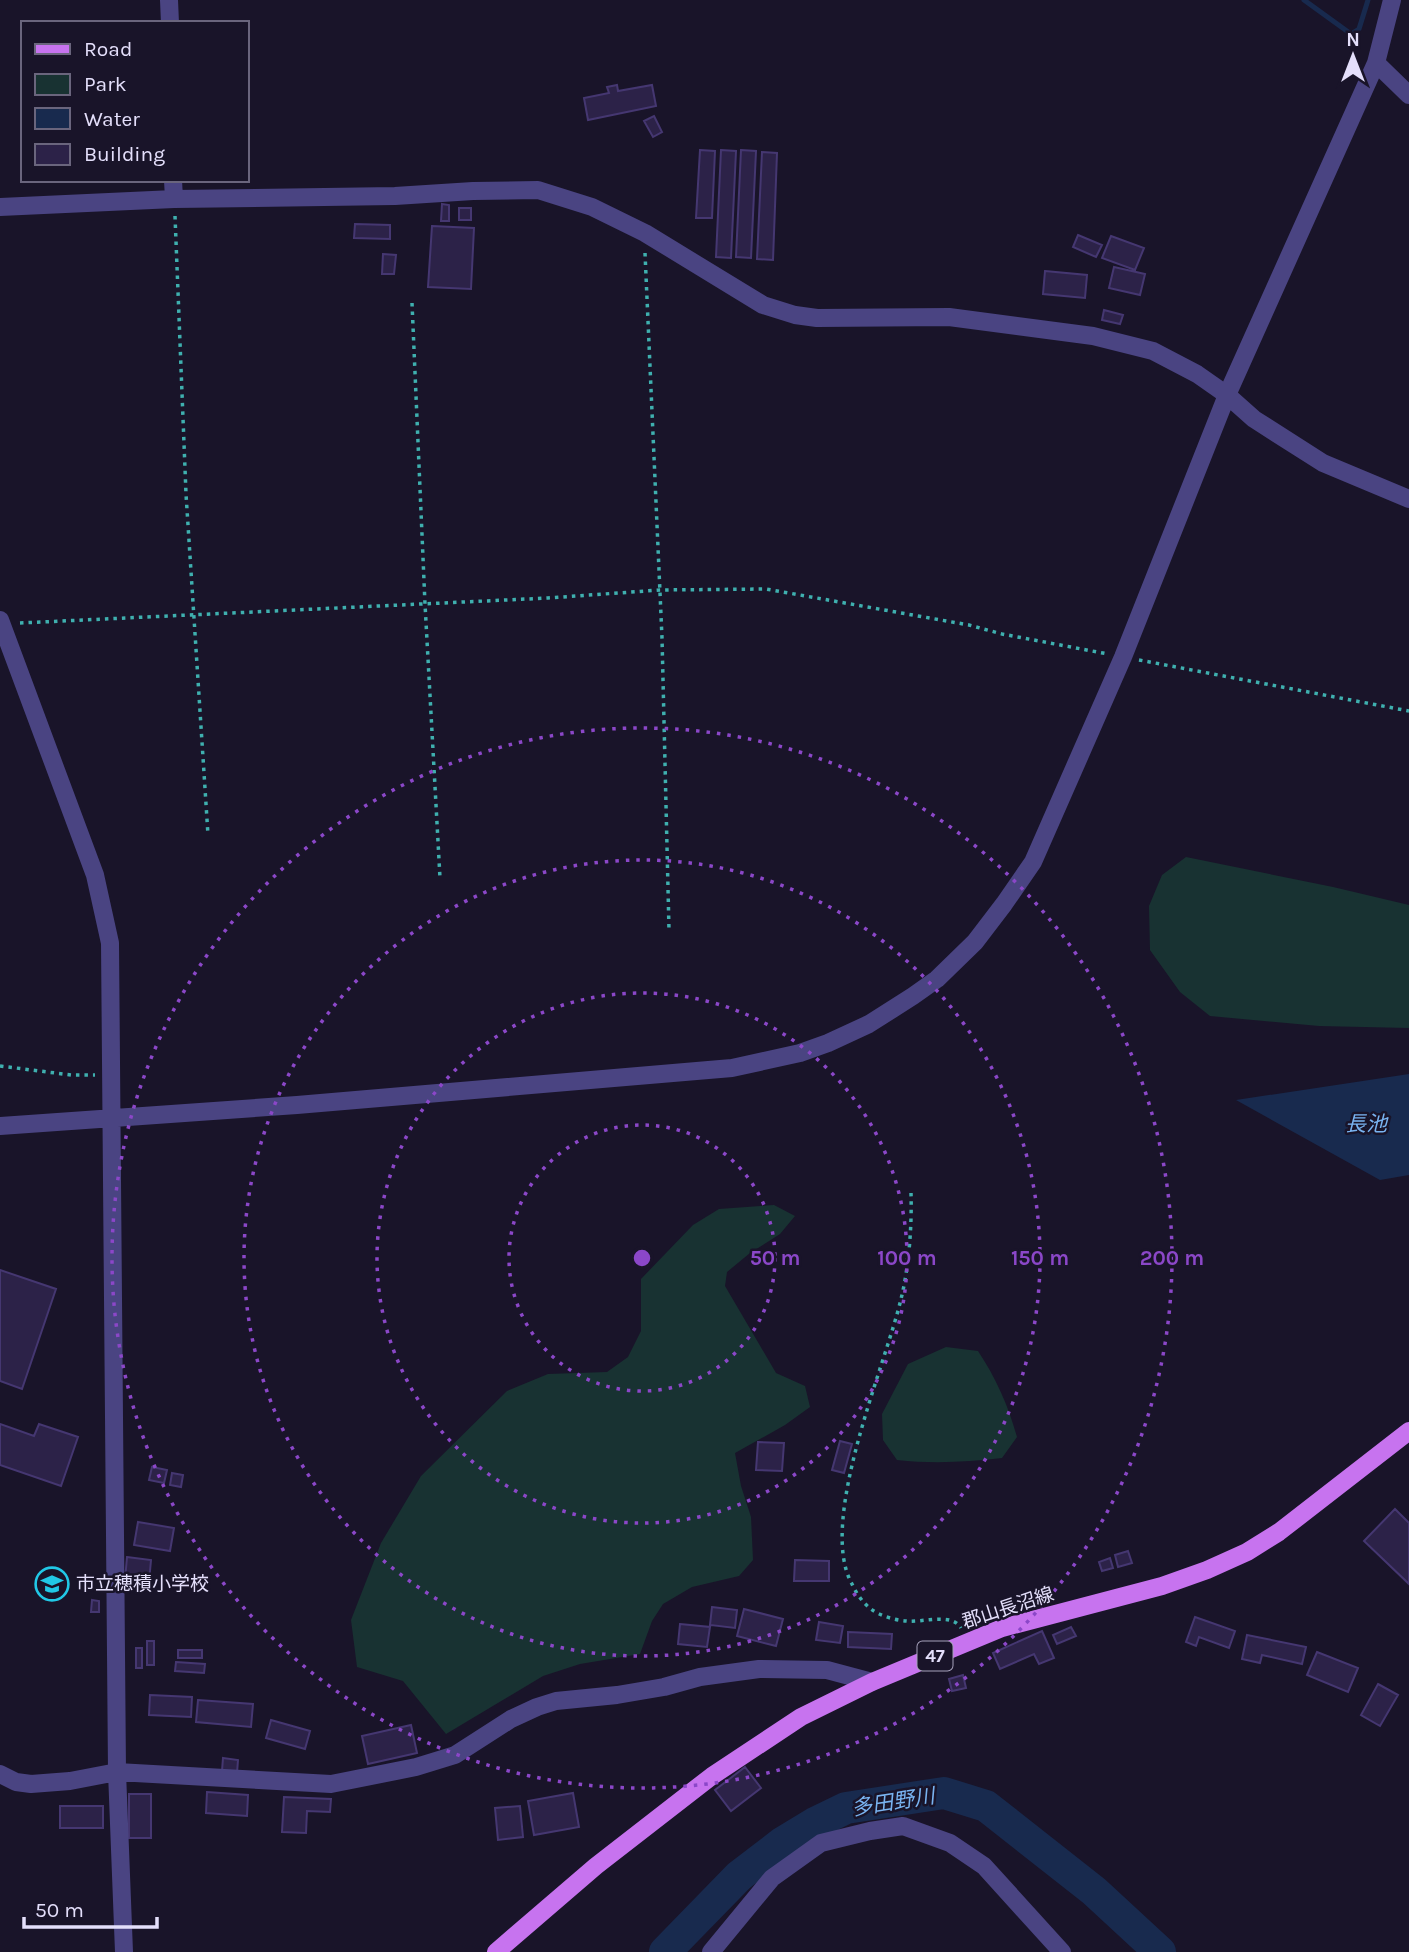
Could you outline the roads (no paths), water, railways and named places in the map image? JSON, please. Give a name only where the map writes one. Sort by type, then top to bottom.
[{"type":"main road","name":"郡山長沼線","points":[[496,1952],[596,1866],[712,1776],[802,1717],[872,1682],[1002,1628],[1162,1586],[1247,1552],[1279,1532],[1409,1431]]},
{"type":"street","points":[[169,0],[170,21]]},
{"type":"street","points":[[0,1126],[691,1073],[756,1063],[800,1053],[828,1043],[892,1010],[937,979],[990,924],[1033,862],[1123,657],[1227,395],[1376,63],[1392,0]]},
{"type":"street","points":[[1376,63],[1409,94]]},
{"type":"street","points":[[173,182],[174,199]]},
{"type":"street","points":[[0,207],[174,199],[395,196],[538,190],[592,207],[645,233],[763,305],[795,315],[817,318],[949,317],[1093,336],[1153,351],[1197,374],[1227,395],[1254,419],[1323,463],[1409,499]]},
{"type":"street","points":[[1,622],[95,875],[110,943],[117,1772],[124,1952]]},
{"type":"street","points":[[0,1774],[16,1782],[31,1784],[70,1781],[117,1772],[331,1784],[416,1767],[455,1755],[511,1719],[556,1701],[629,1693],[700,1677],[759,1669],[827,1670],[872,1682]]},
{"type":"street","points":[[711,1952],[772,1878],[821,1843],[903,1826],[950,1843],[984,1866],[1062,1952]]},
{"type":"water","name":"長池","points":[[1409,1074],[1409,1175],[1380,1180],[1236,1100]]},
{"type":"waterway","points":[[1304,0],[1351,34],[1359,29],[1368,0]]},
{"type":"waterway","name":"多田野川","points":[[665,1952],[739,1876],[782,1843],[815,1823],[846,1808],[944,1793],[986,1806],[1094,1891],[1160,1952]]},
{"type":"place","name":"市立穂積小学校","points":[[52,1584]]}]
